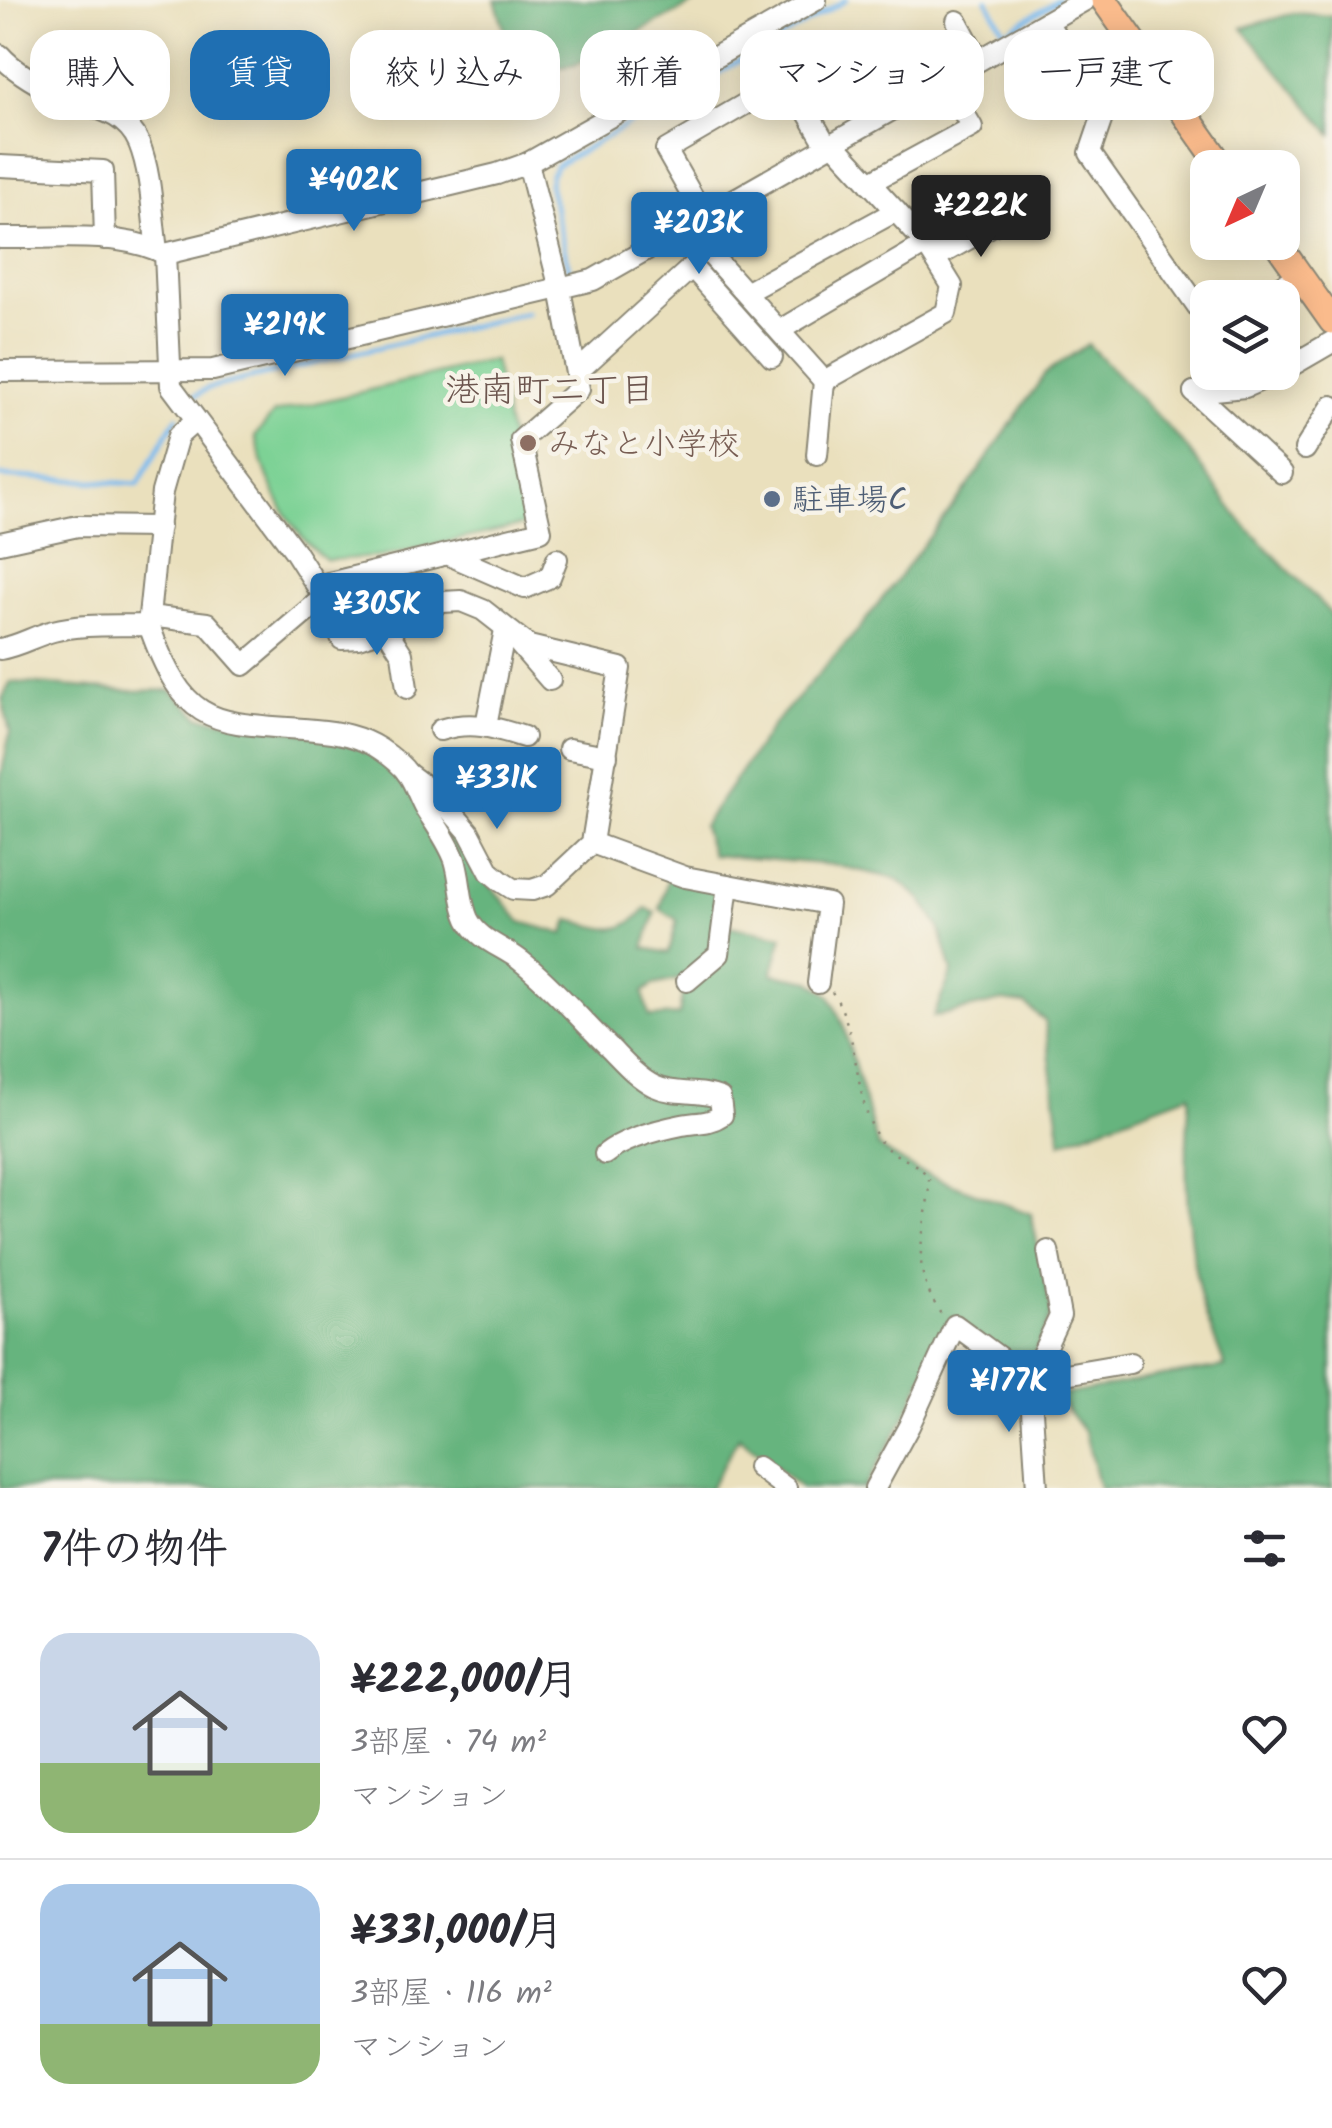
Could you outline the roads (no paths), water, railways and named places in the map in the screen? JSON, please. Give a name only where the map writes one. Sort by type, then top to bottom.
[{"type":"main road","points":[[1104,0],[1210,150]]},
{"type":"main road","points":[[1289,260],[1332,321]]},
{"type":"street","points":[[0,238],[136,241],[161,252],[497,174],[528,164],[816,0]]},
{"type":"street","points":[[984,57],[1085,0]]},
{"type":"street","points":[[957,21],[962,30]]},
{"type":"street","points":[[1047,22],[1104,112],[1090,153],[1190,295]]},
{"type":"street","points":[[0,55],[9,66],[58,94],[111,112],[130,128],[144,161],[161,252],[171,386],[294,550],[321,592],[342,639],[386,630],[442,602],[461,600],[483,610],[529,646],[620,668],[592,842],[547,885],[532,890],[513,888],[490,872],[469,832],[438,796],[379,749],[353,736],[214,720],[194,706],[174,681],[160,657],[149,621],[162,492],[178,436],[196,421]]},
{"type":"street","points":[[817,455],[824,381],[747,292],[695,223],[666,150],[788,78],[830,144],[931,250],[952,286],[946,313],[824,381]]},
{"type":"street","points":[[0,371],[213,370],[593,280],[872,120]]},
{"type":"street","points":[[869,183],[972,128],[967,120]]},
{"type":"street","points":[[0,649],[20,646],[51,632],[83,627],[149,621],[206,622],[244,665],[321,592],[541,531],[521,440],[580,389],[560,288],[528,164]]},
{"type":"street","points":[[0,166],[103,171],[105,239]]},
{"type":"street","points":[[747,292],[896,211]]},
{"type":"street","points":[[780,330],[931,250],[1002,220]]},
{"type":"street","points":[[576,373],[692,267],[772,357]]},
{"type":"street","points":[[1291,280],[1299,275]]},
{"type":"street","points":[[1300,361],[1332,342]]},
{"type":"street","points":[[1215,390],[1194,392],[1282,473]]},
{"type":"street","points":[[1306,450],[1332,406]]},
{"type":"street","points":[[0,543],[78,526],[159,527]]},
{"type":"street","points":[[447,554],[525,588],[550,577],[557,559]]},
{"type":"street","points":[[386,630],[402,654],[407,688]]},
{"type":"street","points":[[510,633],[550,680]]},
{"type":"street","points":[[486,725],[510,633]]},
{"type":"street","points":[[440,730],[461,723],[486,725],[524,737]]},
{"type":"street","points":[[570,749],[607,756]]},
{"type":"street","points":[[408,773],[456,862],[468,919],[481,936],[539,976],[633,1071],[653,1086],[685,1095],[711,1094],[720,1098],[722,1115],[712,1122],[682,1125],[618,1144],[605,1154]]},
{"type":"street","points":[[592,842],[686,876],[828,904],[818,983]]},
{"type":"street","points":[[687,981],[719,954],[728,885]]},
{"type":"street","points":[[1038,1488],[1030,1380],[1060,1316],[1048,1251]]},
{"type":"street","points":[[875,1488],[956,1325],[1030,1380],[1130,1363]]},
{"type":"street","points":[[758,1467],[786,1488]]},
{"type":"waterway","points":[[570,273],[549,184],[557,165],[846,0]]},
{"type":"waterway","points":[[987,0],[1005,32],[1058,0]]},
{"type":"waterway","points":[[190,399],[208,388],[527,313]]},
{"type":"waterway","points":[[0,476],[138,484],[177,417]]},
{"type":"place","name":"みなと小学校","points":[[528,443]]},
{"type":"place","name":"駐車場C","points":[[772,499]]},
{"type":"district","name":"港南町二丁目","points":[[550,389]]}]
